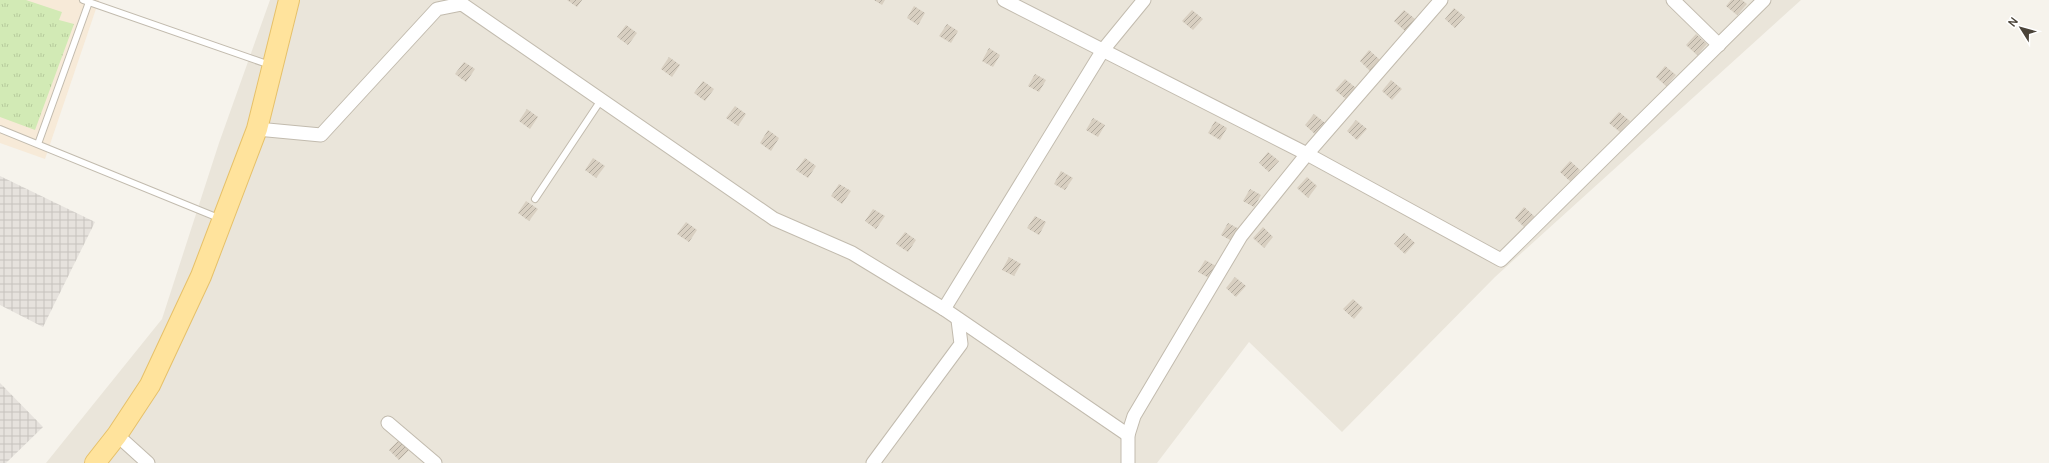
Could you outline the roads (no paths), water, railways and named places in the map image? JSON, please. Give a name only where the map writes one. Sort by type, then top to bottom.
[{"type":"main road","points":[[95,463],[117,435],[150,384],[201,276],[224,220],[257,129],[289,0]]},
{"type":"street","points":[[1004,0],[1307,154],[1502,260],[1764,0]]},
{"type":"street","points":[[944,309],[1103,50],[1144,0]]},
{"type":"street","points":[[1128,463],[1128,435],[1134,416],[1241,236],[1307,154],[1441,0]]},
{"type":"street","points":[[1673,0],[1719,45]]},
{"type":"street","points":[[257,129],[321,135],[437,9],[462,4],[774,219],[852,252],[944,309],[1128,435]]},
{"type":"street","points":[[873,463],[961,344],[958,320]]},
{"type":"street","points":[[388,423],[435,463]]},
{"type":"street","points":[[117,435],[148,463]]},
{"type":"lane","points":[[38,144],[86,1],[272,66]]},
{"type":"lane","points":[[535,199],[601,100]]},
{"type":"lane","points":[[0,129],[224,220]]}]
